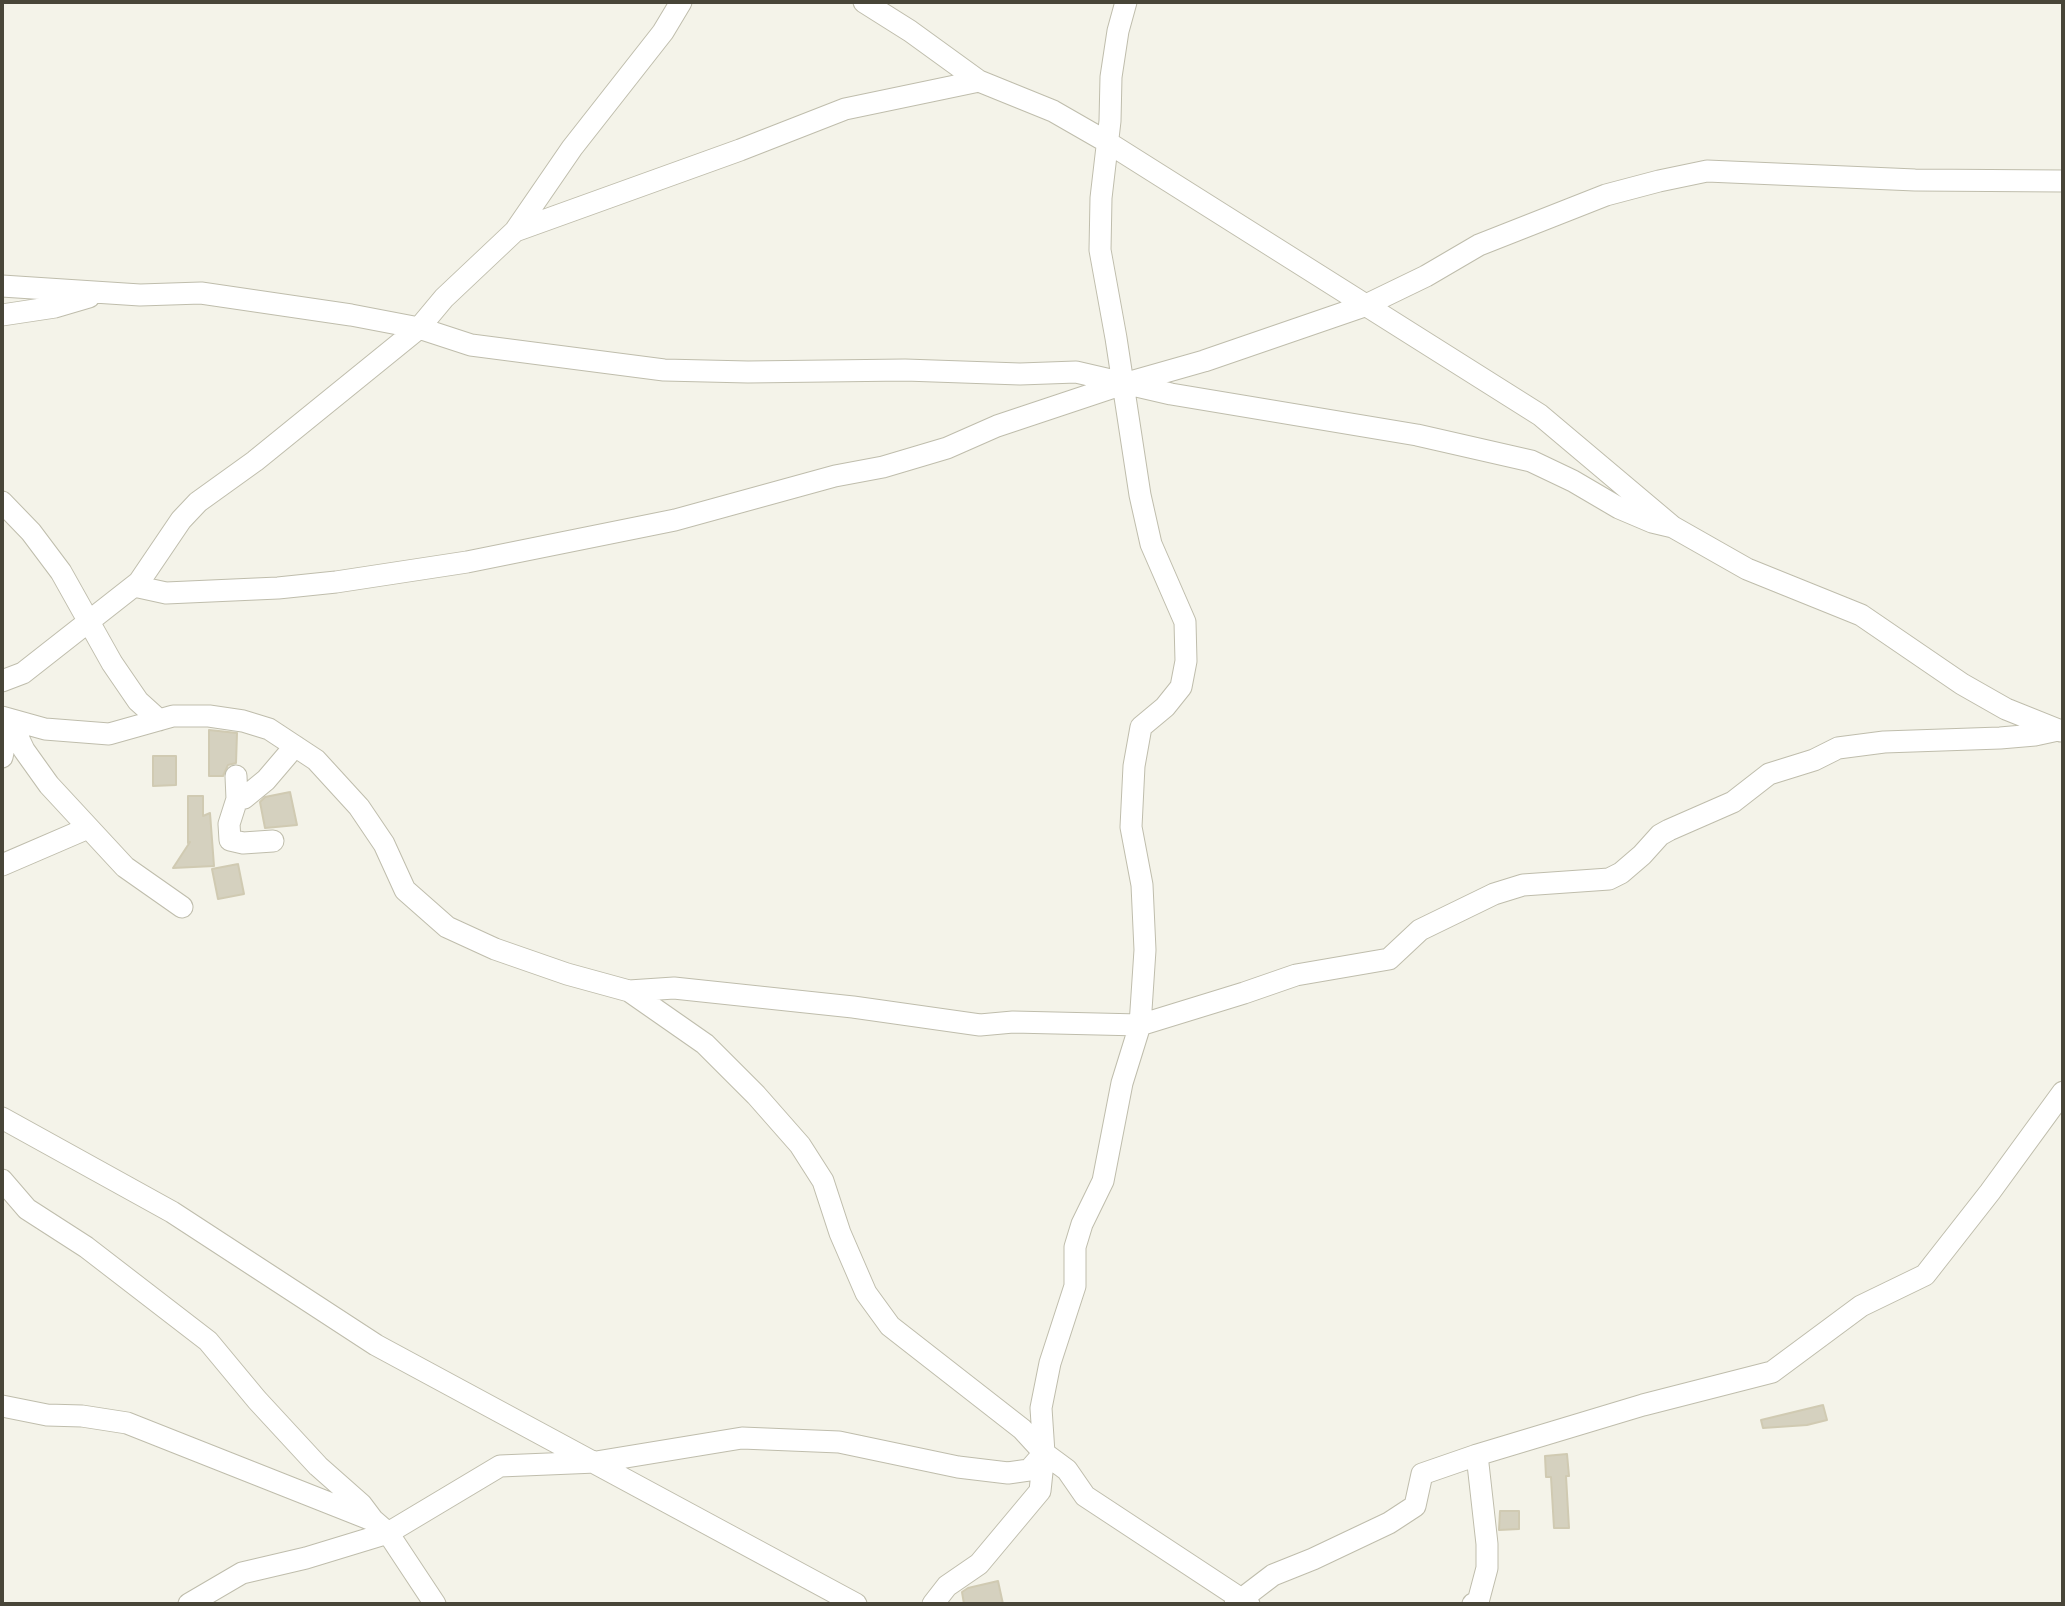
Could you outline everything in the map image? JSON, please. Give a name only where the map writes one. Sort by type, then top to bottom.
[{"type":"street","points":[[2,681],[23,673],[134,586],[181,520],[198,502],[255,461],[419,328],[444,298],[515,231],[572,148],[663,32],[681,2]]},
{"type":"street","points":[[864,2],[910,31],[979,81],[1053,111],[1107,142],[1540,415],[1673,527],[1747,569],[1861,615],[1962,684],[2006,709],[2061,731]]},
{"type":"street","points":[[933,1604],[947,1586],[979,1564],[1040,1491],[1044,1453],[1041,1408],[1050,1363],[1074,1286],[1075,1247],[1082,1224],[1103,1181],[1122,1083],[1140,1025],[1145,950],[1142,885],[1131,827],[1133,766],[1142,727],[1165,707],[1181,687],[1186,648],[1185,622],[1151,544],[1140,495],[1100,250],[1101,198],[1110,121],[1111,77],[1118,31],[1126,2]]},
{"type":"street","points":[[515,231],[845,109],[979,81]]},
{"type":"street","points":[[134,586],[166,593],[278,588],[467,562],[675,520],[835,476],[883,467],[947,448],[997,426],[1123,384],[1204,361],[1364,306],[1426,276],[1479,245],[1606,195],[1707,172],[1915,180],[2063,181]]},
{"type":"street","points":[[2,286],[140,295],[201,293],[419,328],[471,345],[664,370],[905,370],[1020,374],[1076,372],[1123,384],[1417,435],[1531,461],[1573,481],[1619,508],[1652,522],[1673,527]]},
{"type":"street","points":[[2,315],[55,307],[105,292]]},
{"type":"street","points":[[2,502],[31,532],[54,562],[112,663],[132,691],[159,720]]},
{"type":"street","points":[[6,718],[45,729],[110,734],[173,716],[209,716],[243,721],[269,729],[316,760],[359,807],[384,844],[405,890],[447,927],[495,949],[567,974],[629,991],[674,988],[853,1007],[980,1025],[1013,1022],[1140,1025],[1296,975],[1389,959],[1420,930],[1494,894],[1523,885],[1609,879],[1621,873],[1642,855],[1660,835],[1733,802],[1769,774],[1814,760],[1838,747],[1884,742],[2000,738],[2061,731]]},
{"type":"street","points":[[2,757],[6,718]]},
{"type":"street","points":[[6,718],[24,750],[49,785],[88,828],[125,867],[182,907]]},
{"type":"street","points":[[222,855],[220,818],[265,780],[295,746]]},
{"type":"street","points":[[236,776],[235,805],[229,824],[230,840],[243,843],[274,841]]},
{"type":"street","points":[[2,865],[88,828]]},
{"type":"street","points":[[629,991],[705,1044],[756,1095],[800,1145],[823,1181],[840,1233],[866,1293],[890,1326],[1022,1429],[1044,1453],[1067,1470],[1085,1496],[1242,1602],[1273,1575],[1389,1523],[1415,1506],[1422,1474],[1643,1405],[1772,1372],[1861,1306],[1925,1275],[2063,1092]]},
{"type":"street","points":[[2,1118],[172,1212],[376,1345],[856,1604]]},
{"type":"street","points":[[2,1181],[27,1209],[86,1247],[208,1341],[317,1466],[361,1504],[381,1527],[435,1604]]},
{"type":"street","points":[[2,1406],[47,1415],[82,1416],[127,1423],[381,1527]]},
{"type":"street","points":[[189,1604],[242,1573],[306,1558],[381,1527],[500,1466],[596,1462],[742,1438],[839,1442],[958,1467],[1008,1473],[1029,1470],[1044,1453]]},
{"type":"street","points":[[1473,1604],[1478,1602],[1486,1568],[1477,1455]]},
{"type":"building","points":[[209,730],[237,733],[236,763],[228,765],[223,776],[209,776]]},
{"type":"building","points":[[153,756],[176,756],[176,785],[153,786]]},
{"type":"building","points":[[290,792],[297,825],[265,828],[260,802],[265,797]]},
{"type":"building","points":[[188,796],[203,796],[203,816],[210,813],[214,866],[173,868],[190,842],[188,843]]},
{"type":"building","points":[[238,864],[244,894],[218,899],[212,869]]},
{"type":"building","points":[[1823,1405],[1827,1420],[1807,1425],[1763,1428],[1761,1420]]},
{"type":"building","points":[[1567,1454],[1569,1528],[1554,1528],[1551,1477],[1546,1477],[1545,1456]]},
{"type":"building","points":[[1500,1511],[1519,1511],[1519,1529],[1499,1530]]},
{"type":"building","points":[[998,1581],[1003,1604],[964,1604],[962,1592]]}]
